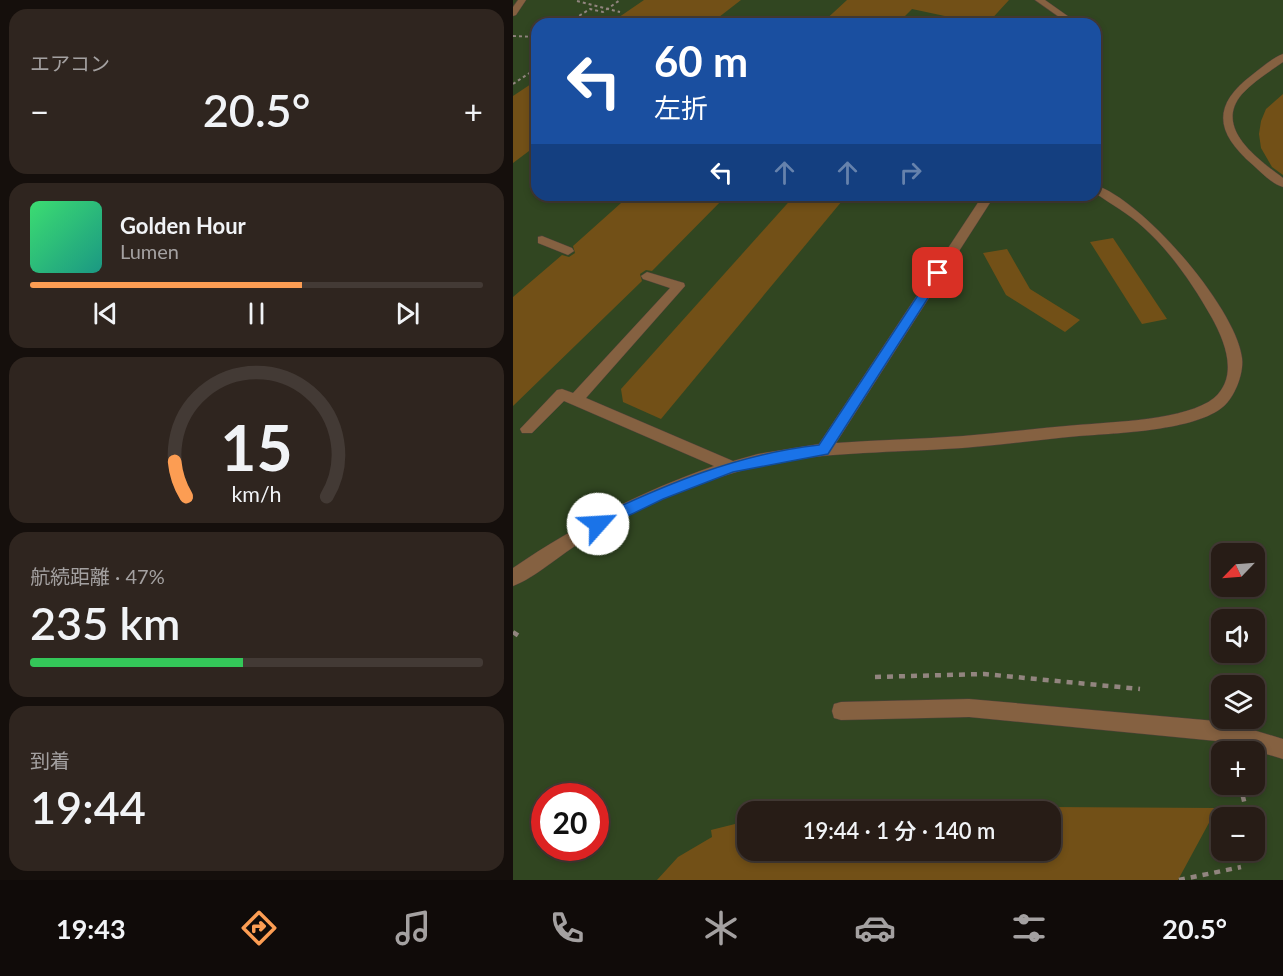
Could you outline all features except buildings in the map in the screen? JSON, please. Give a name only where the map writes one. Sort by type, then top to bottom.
[{"type":"lane","points":[[513,13],[522,0]]},
{"type":"lane","points":[[1039,0],[1066,18]]},
{"type":"lane","points":[[1283,57],[1237,93],[1230,103],[1227,115],[1228,126],[1237,144],[1283,184]]},
{"type":"lane","points":[[513,578],[556,547],[598,524],[658,495],[732,467],[793,453],[1005,439],[1132,425],[1202,412],[1221,401],[1234,369],[1235,356],[1223,323],[1160,236],[1101,192]]},
{"type":"lane","points":[[823,450],[985,201]]},
{"type":"lane","points":[[542,240],[568,251]]},
{"type":"lane","points":[[576,399],[679,286],[647,276]]},
{"type":"lane","points":[[527,429],[562,394],[732,467]]},
{"type":"lane","points":[[841,711],[969,708],[1227,732],[1283,749]]},
{"type":"path","points":[[576,18],[590,9],[603,12],[620,0]]},
{"type":"path","points":[[577,1],[620,12]]},
{"type":"path","points":[[513,36],[531,37]]},
{"type":"path","points":[[513,84],[531,72]]},
{"type":"path","points":[[513,632],[519,636]]},
{"type":"path","points":[[875,677],[984,675],[1140,689]]},
{"type":"path","points":[[1179,880],[1241,867]]},
{"type":"green space","points":[[513,0],[1283,0],[1283,880],[513,880]]},
{"type":"route","points":[[598,524],[658,495],[732,467],[793,453],[823,450],[938,273]]}]
